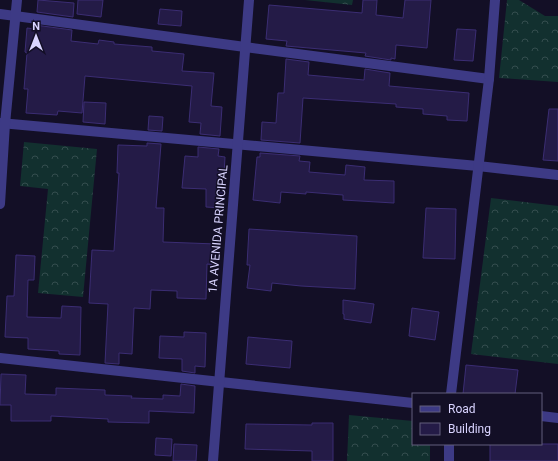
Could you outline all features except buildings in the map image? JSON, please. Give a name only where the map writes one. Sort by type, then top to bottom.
[{"type":"street","points":[[0,204],[2,124],[17,0]]},
{"type":"street","name":"1A AVENIDA PRINCIPAL","points":[[213,461],[249,0]]},
{"type":"street","points":[[451,393],[489,78],[495,0]]},
{"type":"street","points":[[0,14],[489,78]]},
{"type":"street","points":[[2,124],[478,166],[558,175]]},
{"type":"street","points":[[0,358],[412,403]]},
{"type":"street","points":[[542,416],[558,418]]},
{"type":"street","points":[[449,445],[449,461]]},
{"type":"green space","points":[[305,0],[353,0],[352,5]]},
{"type":"green space","points":[[507,0],[519,0],[545,16],[558,16],[558,82],[499,78]]},
{"type":"green space","points":[[24,142],[97,149],[83,297],[38,293],[48,189],[20,186]]},
{"type":"green space","points":[[491,198],[558,206],[558,364],[471,354]]},
{"type":"green space","points":[[349,415],[412,421],[412,445],[430,445],[430,461],[347,461]]}]
